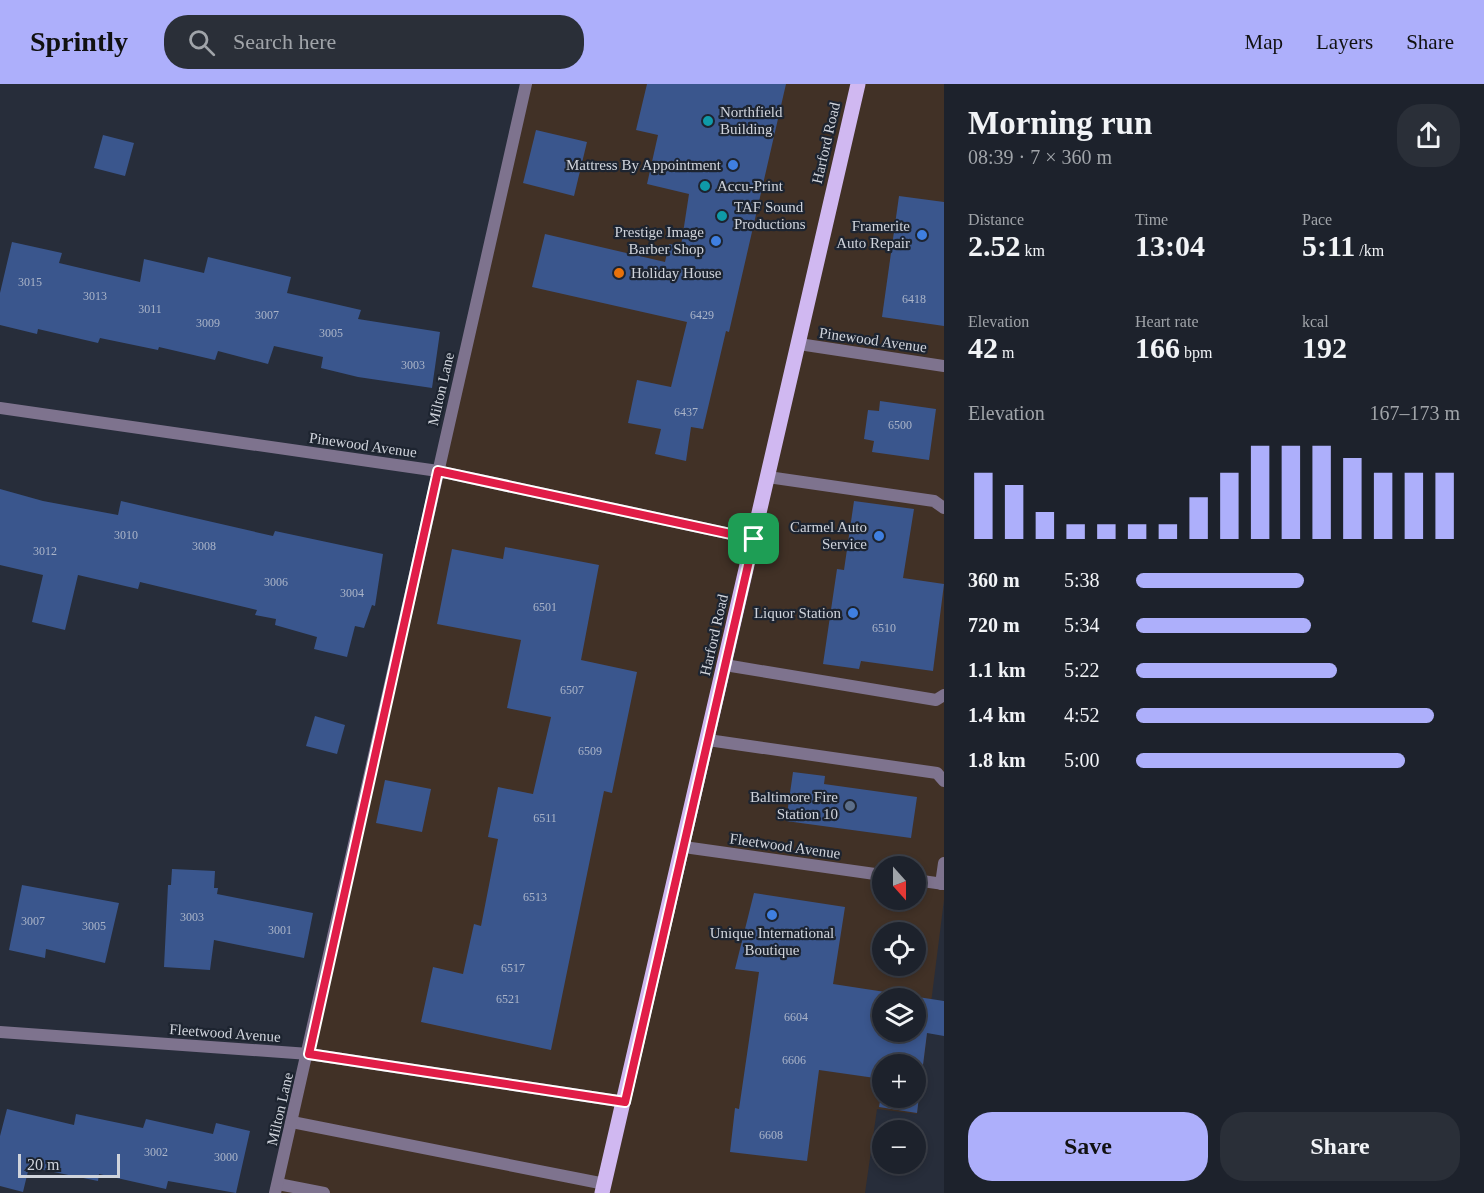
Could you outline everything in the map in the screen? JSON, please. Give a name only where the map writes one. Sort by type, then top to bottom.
[{"type":"main road","name":"Harford Road","points":[[604,1189],[858,84]]},
{"type":"street","name":"Milton Lane","points":[[277,1188],[526,84]]},
{"type":"street","name":"Pinewood Avenue","points":[[799,344],[944,366]]},
{"type":"street","name":"Pinewood Avenue","points":[[0,408],[438,471],[754,539]]},
{"type":"street","points":[[768,477],[934,501],[944,508]]},
{"type":"street","points":[[725,665],[936,700],[944,695]]},
{"type":"street","points":[[708,740],[937,773],[944,781]]},
{"type":"street","name":"Fleetwood Avenue","points":[[684,847],[872,874]]},
{"type":"street","points":[[926,882],[943,884],[944,863]]},
{"type":"street","name":"Fleetwood Avenue","points":[[0,1032],[309,1054],[625,1102]]},
{"type":"street","points":[[292,1122],[604,1189]]},
{"type":"street","points":[[277,1188],[324,1193]]},
{"type":"shaded area","points":[[530,84],[944,84],[944,900],[925,1054],[872,1054],[872,1108],[918,1108],[917,1114],[877,1109],[875,1120],[872,1120],[872,1144],[865,1193],[271,1193]]},
{"type":"building","points":[[647,84],[786,84],[729,332],[726,331],[703,429],[691,427],[686,461],[655,454],[661,429],[628,423],[637,380],[671,387],[687,322],[532,287],[545,234],[665,262],[669,244],[681,246],[689,194],[647,184],[658,135],[636,130]]},
{"type":"building","points":[[536,130],[587,142],[574,196],[523,183]]},
{"type":"building","points":[[103,135],[134,143],[125,176],[94,168]]},
{"type":"building","points":[[899,196],[944,202],[944,326],[882,317]]},
{"type":"building","points":[[12,242],[62,253],[59,263],[140,282],[144,259],[204,273],[208,257],[291,277],[287,293],[361,310],[358,319],[440,332],[432,388],[358,377],[321,368],[323,357],[274,346],[268,364],[218,351],[215,360],[159,347],[158,350],[100,338],[98,343],[38,329],[37,334],[0,325],[0,293]]},
{"type":"building","points":[[880,401],[936,409],[929,460],[872,452],[874,441],[864,439],[868,410],[879,411]]},
{"type":"building","points":[[0,489],[43,501],[118,515],[121,501],[273,536],[275,531],[383,554],[375,606],[372,605],[364,628],[355,626],[347,657],[314,649],[317,637],[275,625],[276,619],[255,615],[257,610],[140,582],[138,589],[78,575],[65,630],[32,622],[43,575],[0,565]]},
{"type":"building","points":[[854,501],[914,509],[903,578],[944,584],[933,671],[861,661],[859,669],[823,664],[837,569],[844,570]]},
{"type":"building","points":[[505,547],[599,565],[581,660],[637,672],[612,793],[604,791],[551,1050],[421,1022],[433,967],[463,974],[474,924],[481,926],[498,839],[488,837],[498,787],[533,794],[551,717],[507,708],[521,640],[437,624],[452,549],[503,559]]},
{"type":"building","points":[[315,716],[345,725],[337,754],[306,746]]},
{"type":"building","points":[[793,772],[825,776],[824,784],[917,797],[911,838],[786,821]]},
{"type":"building","points":[[385,780],[431,789],[422,832],[376,823]]},
{"type":"building","points":[[172,869],[215,871],[214,888],[218,888],[217,894],[313,913],[304,958],[214,940],[210,970],[164,967],[168,885],[171,885]]},
{"type":"building","points":[[22,885],[119,903],[105,963],[46,949],[45,958],[9,950]]},
{"type":"building","points":[[754,893],[845,907],[833,984],[872,990],[872,1042],[926,1042],[924,1054],[872,1054],[872,1078],[819,1070],[807,1161],[730,1152],[735,1108],[739,1109],[759,972],[735,969]]},
{"type":"building","points":[[926,998],[944,1001],[944,1036],[927,1033],[926,1041]]},
{"type":"building","points":[[885,1108],[918,1108],[917,1113]]},
{"type":"building","points":[[7,1109],[74,1125],[76,1114],[143,1128],[146,1119],[213,1134],[216,1123],[250,1131],[236,1193],[168,1181],[166,1189],[99,1174],[98,1181],[29,1167],[23,1192],[0,1186],[0,1136]]},
{"type":"place","name":"Northfield Building","points":[[708,121]]},
{"type":"place","name":"Mattress By Appointment","points":[[733,165]]},
{"type":"place","name":"Accu-Print","points":[[705,186]]},
{"type":"place","name":"TAF Sound Productions","points":[[722,216]]},
{"type":"place","name":"Framerite Auto Repair","points":[[922,235]]},
{"type":"place","name":"Prestige Image Barber Shop","points":[[716,241]]},
{"type":"place","name":"Holiday House","points":[[619,273]]},
{"type":"place","name":"Carmel Auto Service","points":[[879,536]]},
{"type":"place","name":"Liquor Station","points":[[853,613]]},
{"type":"place","name":"Baltimore Fire Station 10","points":[[850,806]]},
{"type":"place","name":"Unique International Boutique","points":[[772,915]]},
{"type":"route","points":[[438,471],[754,539],[625,1102],[309,1054],[438,471]]}]
